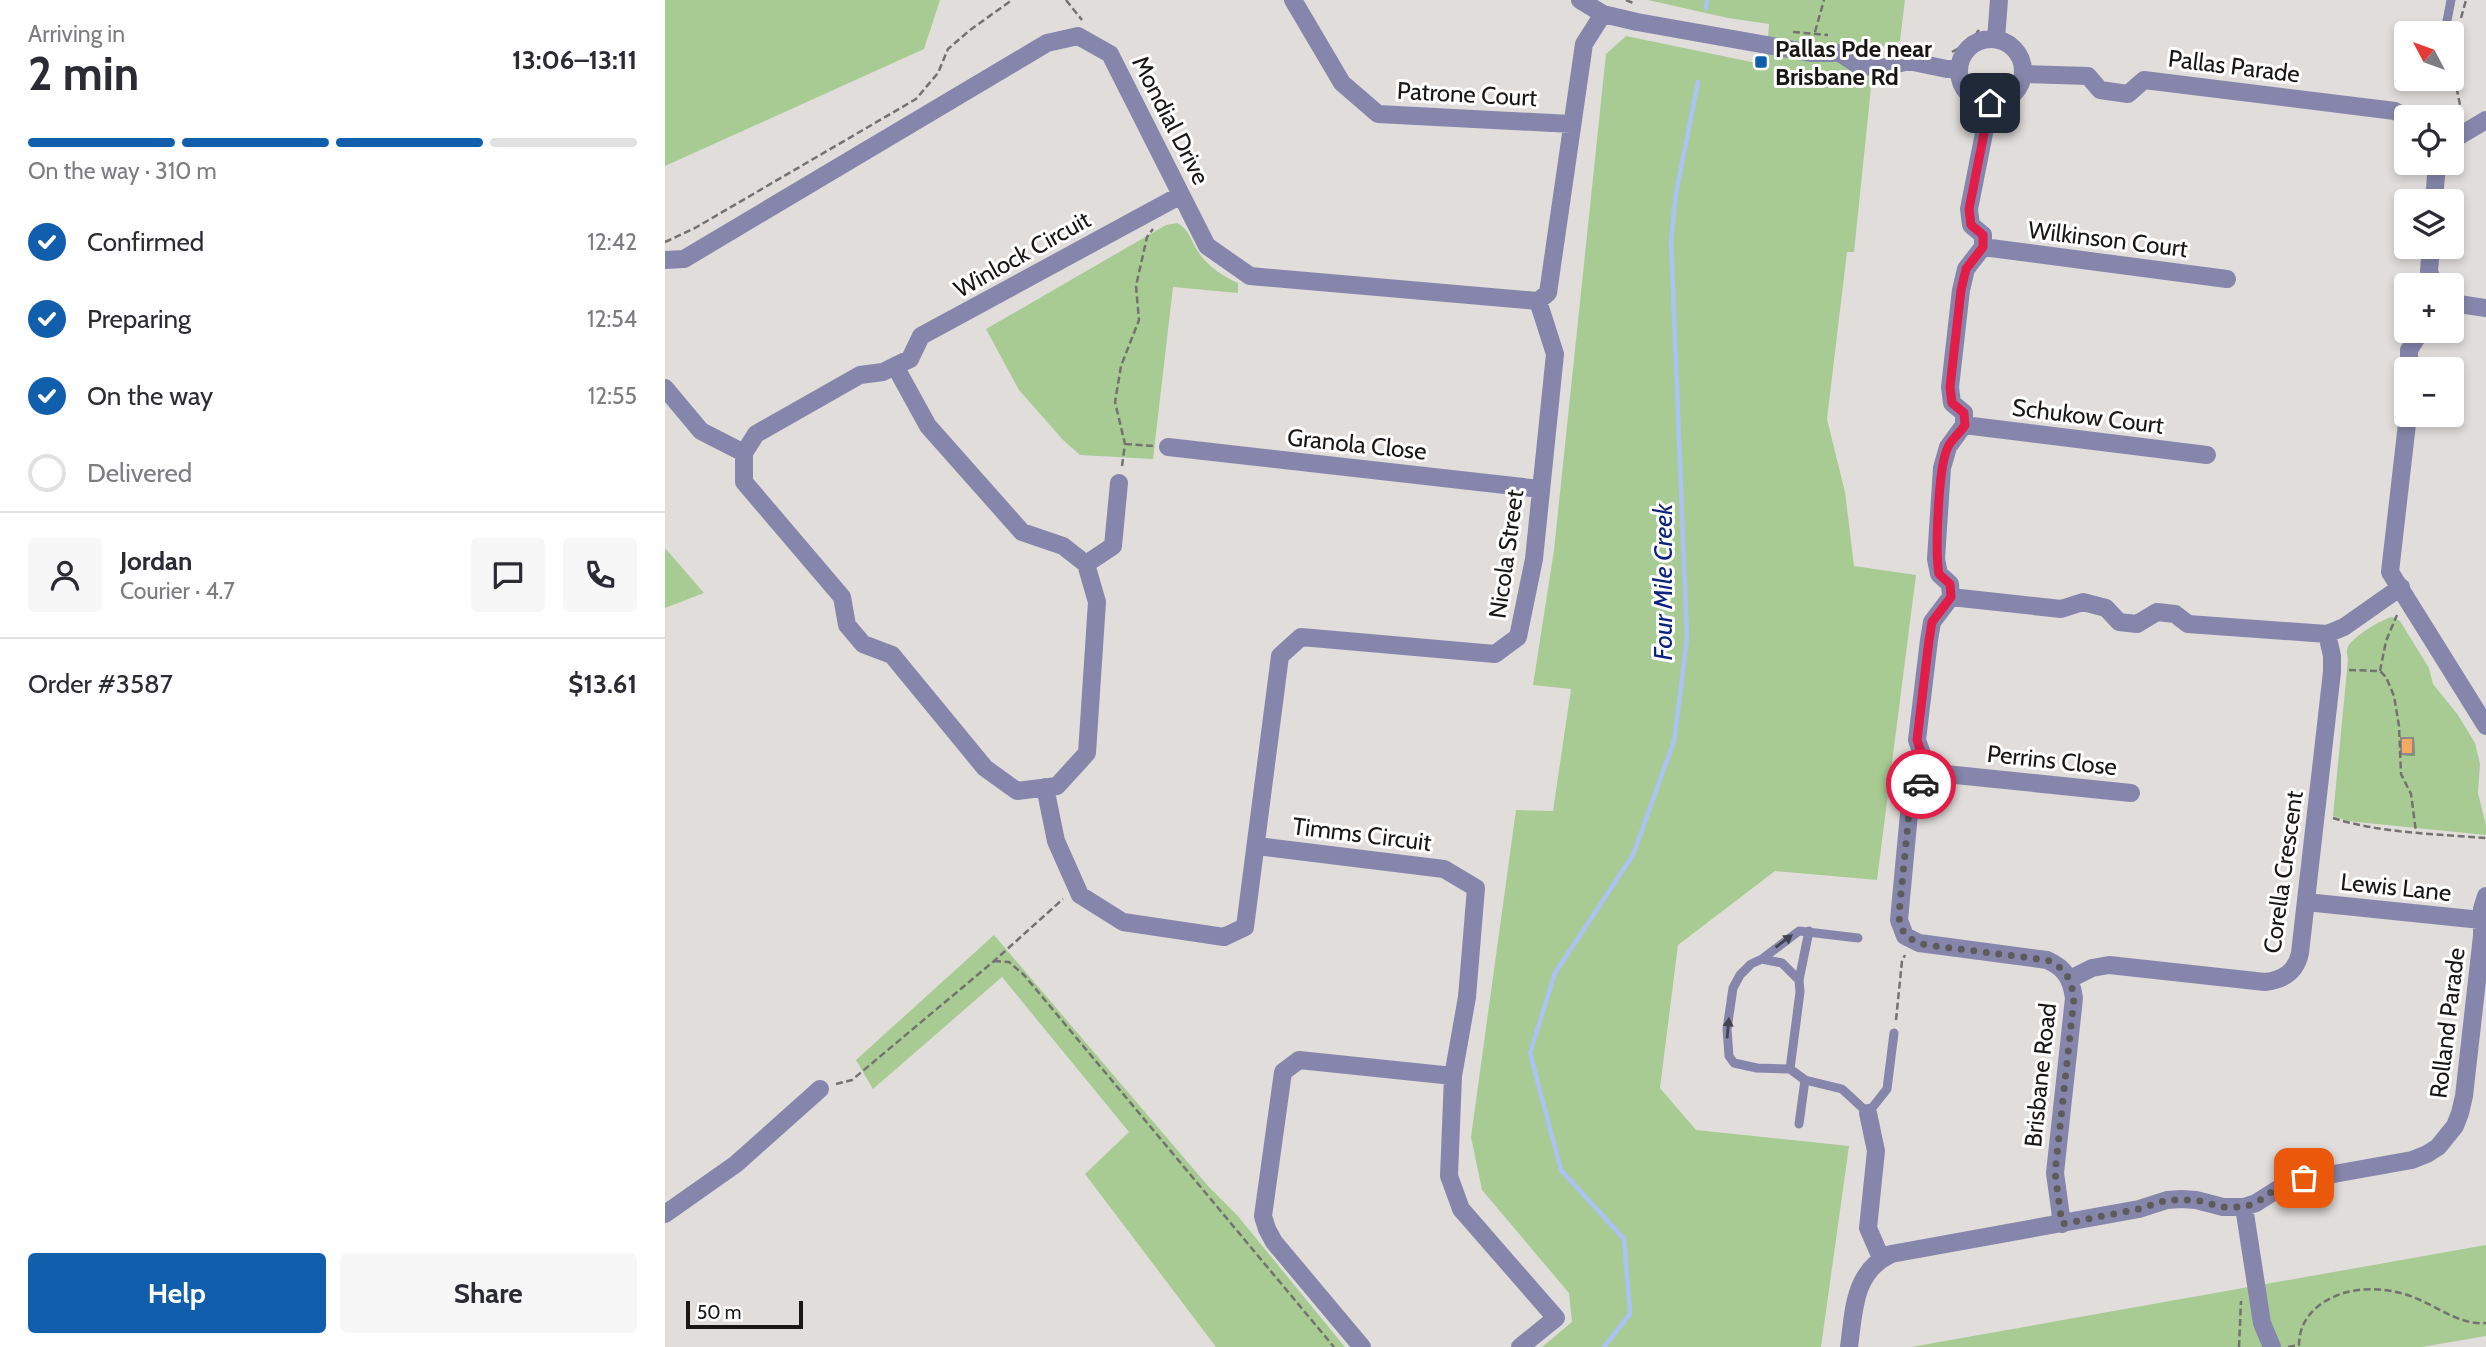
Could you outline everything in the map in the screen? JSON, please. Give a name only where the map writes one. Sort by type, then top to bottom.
[{"type":"street","name":"Patrone Court","points":[[1293,0],[1342,83],[1378,114],[1571,124]]},
{"type":"street","points":[[1580,0],[1603,14],[1811,53],[1840,53],[1858,65],[1882,68],[1908,61],[1958,69]]},
{"type":"street","points":[[1996,35],[1999,0]]},
{"type":"street","points":[[1538,301],[1548,293],[1584,44],[1603,14]]},
{"type":"street","points":[[1996,35],[2019,55],[2023,74],[2016,92],[2008,98],[1990,103],[1980,101],[1963,89],[1958,69],[1966,49],[1996,35]]},
{"type":"street","name":"Mondial Drive","points":[[1078,36],[1110,54],[1207,246],[1250,276],[1538,301]]},
{"type":"street","points":[[665,260],[684,259],[1047,43],[1078,36]]},
{"type":"street","name":"Pallas Parade","points":[[2023,74],[2088,76],[2100,90],[2127,94],[2144,80],[2394,111]]},
{"type":"street","points":[[1926,772],[1917,740],[1929,640],[1932,622],[1951,597],[1950,584],[1939,574],[1936,559],[1942,468],[1948,447],[1965,425],[1964,413],[1952,403],[1950,387],[1966,269],[1983,247],[1983,235],[1971,225],[1969,209],[1990,103]]},
{"type":"street","points":[[2464,132],[2486,120]]},
{"type":"street","name":"Winlock Circuit","points":[[895,366],[910,359],[921,337],[1181,195]]},
{"type":"street","name":"Wilkinson Court","points":[[1983,247],[2227,279]]},
{"type":"street","points":[[2464,299],[2486,308]]},
{"type":"street","name":"Nicola Street","points":[[1076,886],[1080,895],[1123,922],[1223,937],[1245,927],[1280,656],[1301,637],[1495,654],[1518,637],[1534,559],[1555,354],[1538,301]]},
{"type":"street","points":[[895,366],[928,426],[1022,532],[1063,546],[1086,564],[1097,602],[1087,754],[1057,786],[1017,791],[985,768],[892,655],[863,644],[847,625],[842,597],[744,482],[744,453],[756,434],[860,375],[883,372],[895,366]]},
{"type":"street","points":[[665,388],[701,431],[744,453]]},
{"type":"street","name":"Schukow Court","points":[[1965,425],[2207,455]]},
{"type":"street","points":[[2406,427],[2390,572],[2486,726]]},
{"type":"street","name":"Granola Close","points":[[1168,447],[1540,489]]},
{"type":"street","points":[[1086,564],[1113,546],[1119,483]]},
{"type":"street","points":[[1951,597],[2061,609],[2083,602],[2106,608],[2119,622],[2137,624],[2157,612],[2175,614],[2187,624],[2327,634],[2344,627],[2401,587]]},
{"type":"street","name":"Corella Crescent","points":[[2070,979],[2092,968],[2109,965],[2265,982],[2286,976],[2299,961],[2332,672],[2327,634]]},
{"type":"street","name":"Perrins Close","points":[[1926,772],[2130,793]]},
{"type":"street","name":"Brisbane Road","points":[[1926,772],[1910,803],[1899,914],[1899,924],[1905,936],[1927,945],[2047,960],[2059,965],[2070,979],[2074,998],[2055,1173],[2062,1224]]},
{"type":"street","points":[[1045,788],[1056,841],[1076,886]]},
{"type":"street","name":"Timms Circuit","points":[[1257,846],[1444,869],[1476,888],[1468,997],[1453,1076],[1449,1176],[1461,1209],[1556,1318],[1520,1347]]},
{"type":"street","name":"Rolland Parade","points":[[2244,1207],[2256,1203],[2288,1182],[2412,1160],[2427,1154],[2447,1138],[2455,1126],[2464,1096],[2482,936],[2481,920],[2486,896]]},
{"type":"street","name":"Lewis Lane","points":[[2307,902],[2481,920]]},
{"type":"street","points":[[1362,1347],[1274,1242],[1267,1230],[1263,1216],[1283,1072],[1299,1060],[1453,1076]]},
{"type":"street","points":[[665,1214],[736,1164],[820,1088]]},
{"type":"street","points":[[1868,1113],[1876,1152],[1868,1228],[1881,1258]]},
{"type":"street","points":[[1849,1347],[1858,1287],[1870,1267],[1881,1258],[2139,1209],[2167,1200],[2196,1200],[2223,1207],[2244,1207],[2262,1323],[2272,1347]]},
{"type":"lane","points":[[2447,21],[2451,0]]},
{"type":"lane","points":[[1858,938],[1799,931],[1762,959],[1751,964],[1740,975],[1733,988],[1727,1029],[1729,1056],[1734,1063],[1758,1068],[1790,1069],[1805,1080],[1842,1089],[1868,1113],[1887,1089],[1894,1033]]},
{"type":"lane","points":[[1790,1069],[1800,992],[1799,980],[1809,931]]},
{"type":"lane","points":[[1762,959],[1782,963],[1799,980]]},
{"type":"lane","points":[[1799,1124],[1805,1080]]},
{"type":"path","points":[[665,242],[695,228],[916,99],[938,73],[948,49],[1012,0]]},
{"type":"path","points":[[1066,0],[1083,21],[1078,36]]},
{"type":"path","points":[[1626,0],[1639,6]]},
{"type":"path","points":[[1811,53],[1824,0]]},
{"type":"path","points":[[2460,105],[2455,80],[2458,31],[2466,0]]},
{"type":"path","points":[[1944,52],[1951,52],[1967,44],[1980,29],[1996,35]]},
{"type":"path","points":[[1788,31],[1836,36]]},
{"type":"path","points":[[1119,483],[1125,444],[1115,402],[1121,366],[1139,320],[1136,286],[1147,237],[1156,226]]},
{"type":"path","points":[[1125,444],[1168,447]]},
{"type":"path","points":[[2380,671],[2386,641],[2397,615]]},
{"type":"path","points":[[2345,670],[2380,671],[2386,677],[2394,696],[2399,726],[2401,774],[2413,801],[2416,832]]},
{"type":"path","points":[[2316,816],[2334,818],[2346,823],[2486,838]]},
{"type":"path","points":[[820,1088],[852,1080],[994,961],[1076,886]]},
{"type":"path","points":[[1894,1033],[1902,961],[1909,948]]},
{"type":"path","points":[[994,961],[1009,962],[1024,975],[1334,1347]]},
{"type":"path","points":[[2285,1347],[2299,1345],[2302,1327],[2314,1309],[2333,1297],[2357,1290],[2388,1290],[2406,1294],[2462,1321],[2486,1324]]},
{"type":"green space","points":[[665,0],[940,0],[924,49],[665,166]]},
{"type":"green space","points":[[1648,0],[1905,0],[1900,41],[1875,49],[1854,252],[1847,252],[1827,419],[1845,492],[1854,566],[1916,575],[1877,880],[1775,871],[1678,945],[1660,1088],[1696,1130],[1849,1146],[1821,1347],[1542,1347],[1572,1322],[1569,1293],[1482,1190],[1471,1137],[1516,810],[1553,811],[1571,689],[1533,685],[1554,550],[1606,54],[1626,36],[1766,65],[1769,24]]},
{"type":"green space","points":[[1177,223],[1187,231],[1197,250],[1210,265],[1238,283],[1238,293],[1173,287],[1153,459],[1080,455],[1063,440],[1019,390],[986,329],[1166,225]]},
{"type":"green space","points":[[665,548],[704,593],[665,608]]},
{"type":"green space","points":[[2392,617],[2400,621],[2429,668],[2433,684],[2458,715],[2475,743],[2480,764],[2478,793],[2486,835],[2347,821],[2333,816],[2347,648],[2361,634]]},
{"type":"green space","points":[[994,935],[1208,1186],[1237,1215],[1345,1347],[1216,1347],[1085,1174],[1129,1132],[1002,977],[873,1089],[856,1060]]},
{"type":"green space","points":[[2486,1245],[2486,1336],[2422,1347],[1911,1347]]},
{"type":"building","points":[[2401,738],[2413,738],[2413,754],[2401,754]]},
{"type":"waterway","name":"Four Mile Creek","points":[[1706,8],[1707,0]]},
{"type":"waterway","name":"Four Mile Creek","points":[[1604,1347],[1630,1314],[1624,1239],[1561,1170],[1530,1053],[1555,973],[1633,855],[1674,741],[1687,639],[1671,240],[1676,193],[1698,82]]},
{"type":"way so far","points":[[1921,784],[1910,803],[1899,914],[1899,924],[1905,936],[1927,945],[2047,960],[2065,971],[2073,988],[2055,1173],[2062,1224],[2139,1209],[2167,1200],[2196,1200],[2223,1207],[2244,1207],[2256,1203],[2288,1182],[2304,1178]]},
{"type":"place","name":"Pallas Pde near Brisbane Rd","points":[[1761,62]]},
{"type":"route","points":[[1921,784],[1926,765],[1917,733],[1929,640],[1934,618],[1951,597],[1950,584],[1939,574],[1936,559],[1942,468],[1948,447],[1965,425],[1964,413],[1952,403],[1950,387],[1961,290],[1966,269],[1983,247],[1983,235],[1971,225],[1969,209],[1990,103]]}]
